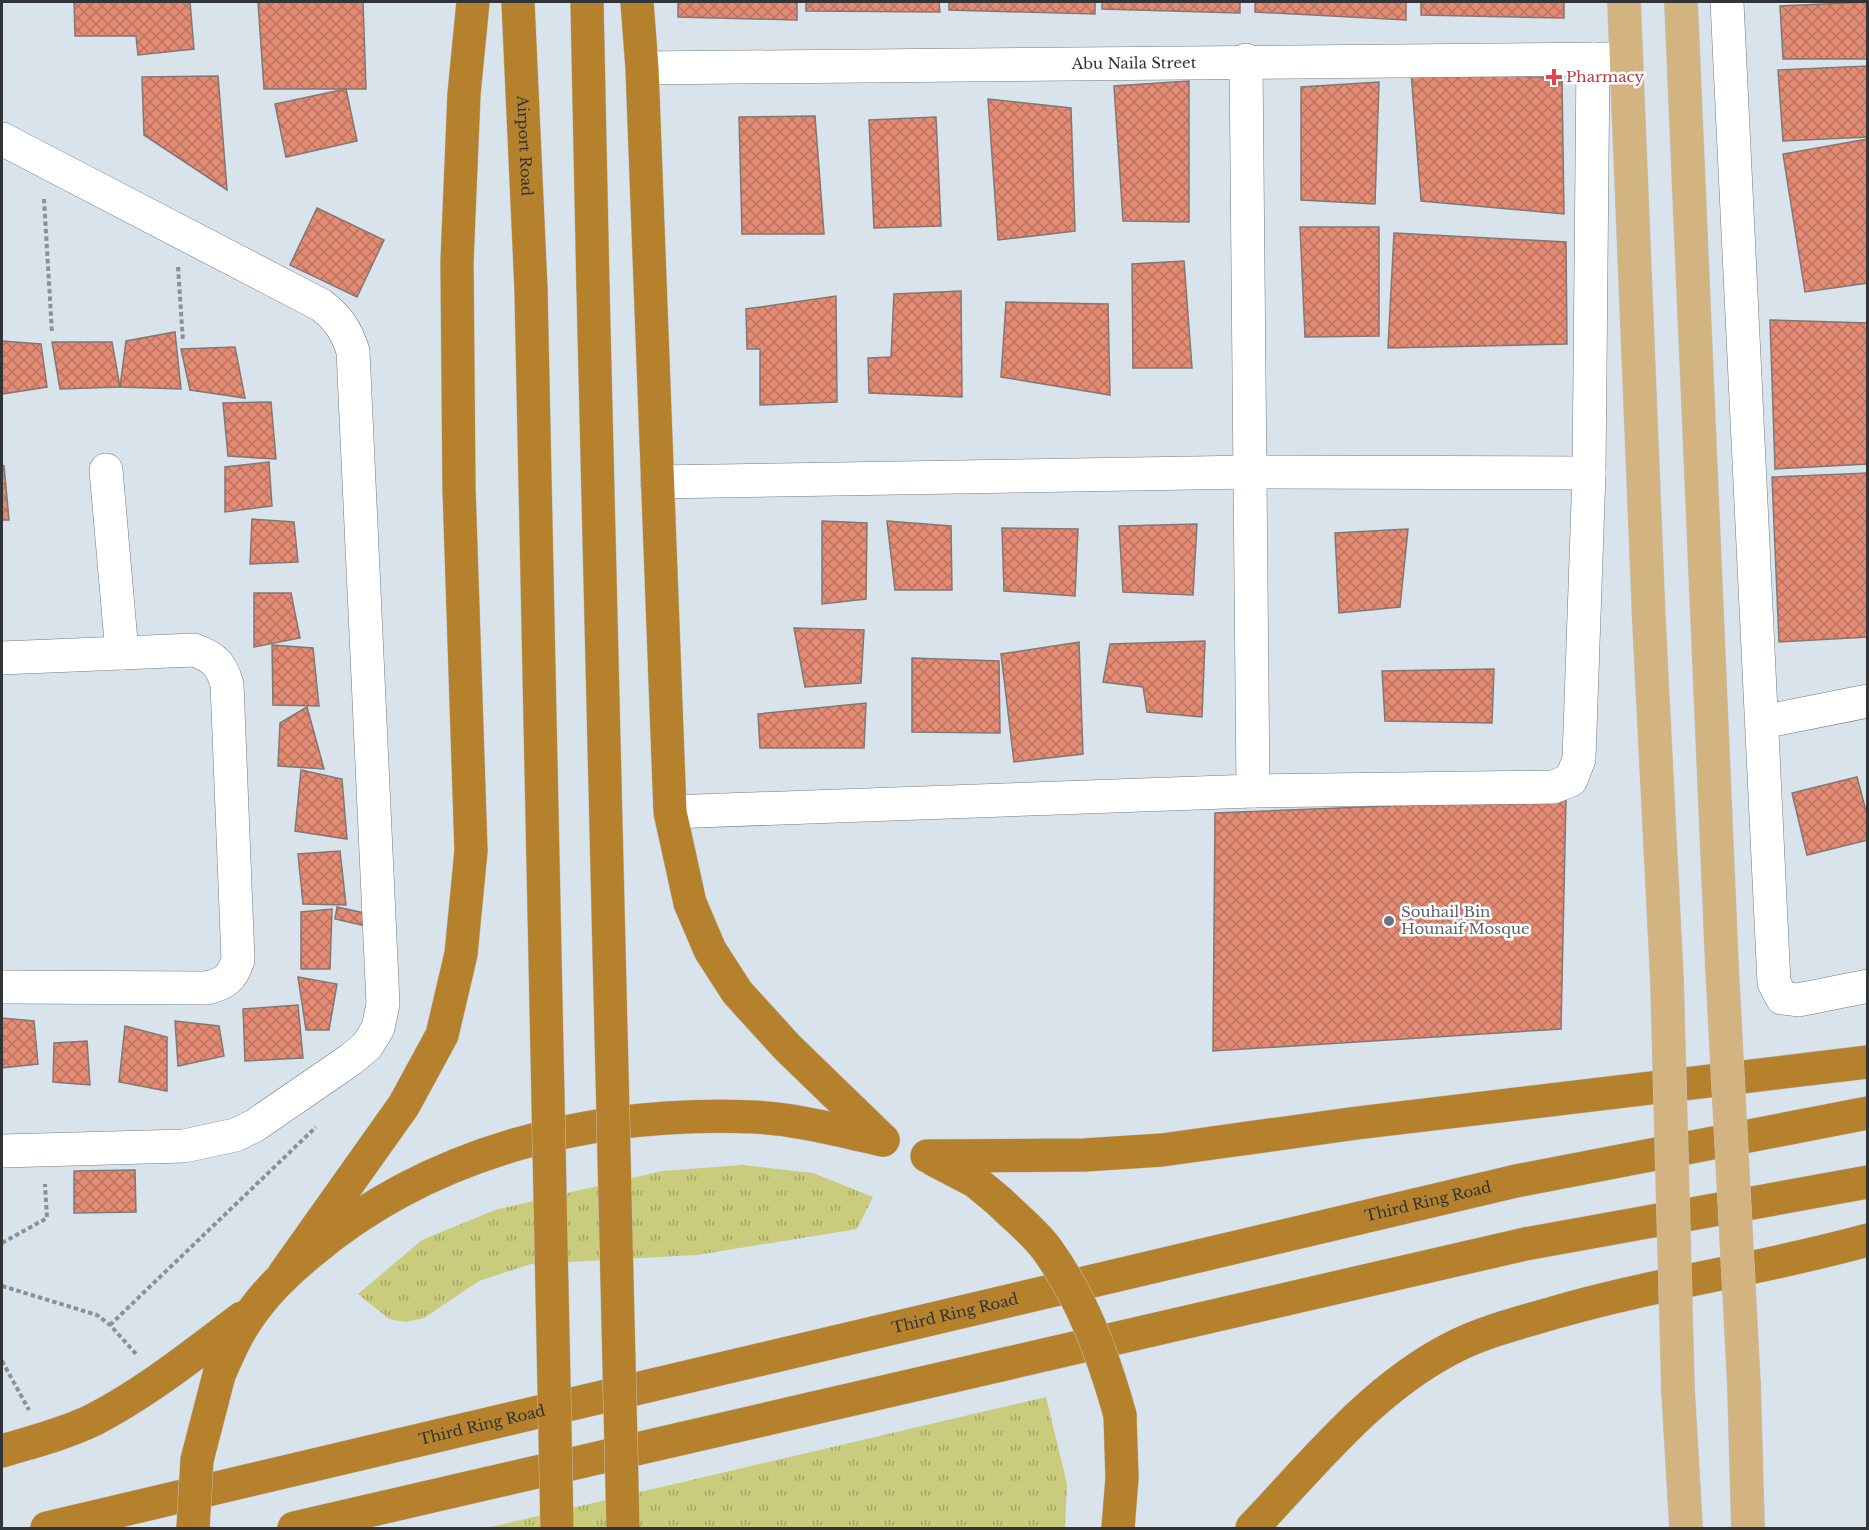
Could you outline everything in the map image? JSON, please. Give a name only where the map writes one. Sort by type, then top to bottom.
[{"type":"highway","points":[[192,1528],[197,1460],[219,1375],[236,1335],[253,1310],[285,1274],[404,1105],[442,1035],[461,954],[471,850],[459,488],[457,262],[464,94],[473,2]]},
{"type":"highway","name":"Airport Road","points":[[518,2],[531,289],[558,1528]]},
{"type":"highway","points":[[587,2],[623,1528]]},
{"type":"highway","points":[[637,2],[642,68],[670,812],[690,903],[710,950],[736,992],[787,1047],[883,1140]]},
{"type":"highway","points":[[927,1156],[1084,1155],[1162,1149],[1357,1123],[1868,1062]]},
{"type":"highway","name":"Third Ring Road","points":[[47,1528],[1516,1182],[1868,1113]]},
{"type":"highway","points":[[285,1274],[338,1229],[393,1194],[476,1156],[566,1132],[665,1118],[755,1117],[883,1140],[927,1156],[976,1182],[1000,1202],[1045,1246],[1082,1306],[1106,1365],[1120,1415],[1122,1478],[1118,1528]]},
{"type":"highway","points":[[294,1528],[1525,1244],[1868,1182]]},
{"type":"highway","points":[[1252,1528],[1357,1418],[1404,1378],[1450,1349],[1502,1328],[1587,1304],[1820,1253],[1868,1240]]},
{"type":"highway","points":[[2,1451],[45,1439],[93,1420],[159,1381],[253,1310]]},
{"type":"main road","points":[[1624,2],[1667,981],[1678,1390],[1686,1528]]},
{"type":"main road","points":[[1681,2],[1722,967],[1744,1385],[1748,1528]]},
{"type":"street","points":[[1727,2],[1774,983],[1782,998],[1798,1000],[1868,986]]},
{"type":"street","name":"Abu Naila Street","points":[[642,68],[1246,60],[1625,58]]},
{"type":"street","points":[[670,812],[1253,791],[1553,787],[1571,780],[1579,759],[1589,473],[1593,59]]},
{"type":"street","points":[[1246,60],[1253,791]]},
{"type":"street","points":[[2,1152],[184,1146],[235,1135],[254,1126],[367,1046],[378,1028],[383,1004],[353,351],[346,332],[336,317],[321,305],[42,160],[4,146]]},
{"type":"street","points":[[106,470],[122,653]]},
{"type":"street","points":[[657,482],[1251,472],[1589,473]]},
{"type":"street","points":[[2,658],[194,650],[210,655],[222,667],[227,684],[238,960],[233,975],[222,985],[206,988],[2,987]]},
{"type":"street","points":[[1762,722],[1868,701]]},
{"type":"path","points":[[42,160],[52,333]]},
{"type":"path","points":[[176,229],[183,342]]},
{"type":"path","points":[[110,1325],[324,1119]]},
{"type":"path","points":[[2,1243],[47,1218],[42,1150]]},
{"type":"path","points":[[2,1286],[97,1315],[110,1325],[159,1381]]},
{"type":"path","points":[[2,1361],[45,1439]]},
{"type":"green space","points":[[742,1165],[813,1173],[873,1197],[857,1229],[697,1255],[531,1264],[479,1281],[424,1318],[406,1322],[389,1319],[358,1294],[422,1240],[495,1210],[662,1171]]},
{"type":"green space","points":[[1046,1397],[1067,1484],[1065,1528],[487,1528]]},
{"type":"building","points":[[74,2],[190,2],[194,49],[138,55],[136,36],[75,36]]},
{"type":"building","points":[[258,2],[363,2],[366,89],[264,89]]},
{"type":"building","points":[[678,2],[797,2],[797,20],[678,17]]},
{"type":"building","points":[[806,2],[939,2],[940,12],[806,11]]},
{"type":"building","points":[[949,2],[1095,2],[1095,14],[949,10]]},
{"type":"building","points":[[1102,2],[1240,2],[1240,13],[1102,9]]},
{"type":"building","points":[[1255,2],[1406,2],[1406,20],[1255,12]]},
{"type":"building","points":[[1421,2],[1564,2],[1564,18],[1421,15]]},
{"type":"building","points":[[1868,2],[1868,59],[1783,59],[1780,6]]},
{"type":"building","points":[[1868,66],[1868,137],[1783,141],[1778,70]]},
{"type":"building","points":[[1411,72],[1562,78],[1564,214],[1421,201]]},
{"type":"building","points":[[218,76],[227,190],[144,135],[142,77]]},
{"type":"building","points":[[1189,81],[1189,222],[1123,221],[1114,86]]},
{"type":"building","points":[[1379,82],[1375,204],[1301,200],[1301,87]]},
{"type":"building","points":[[346,89],[357,141],[286,157],[275,104]]},
{"type":"building","points":[[988,99],[1071,108],[1075,231],[998,240]]},
{"type":"building","points":[[815,116],[824,234],[742,234],[739,117]]},
{"type":"building","points":[[936,117],[941,226],[874,228],[869,120]]},
{"type":"building","points":[[1868,139],[1868,283],[1805,292],[1783,154]]},
{"type":"building","points":[[317,208],[384,240],[357,297],[290,265]]},
{"type":"building","points":[[1300,227],[1379,227],[1379,336],[1305,337]]},
{"type":"building","points":[[1394,233],[1566,242],[1567,344],[1388,348]]},
{"type":"building","points":[[1184,261],[1192,368],[1133,368],[1132,264]]},
{"type":"building","points":[[961,291],[962,397],[869,393],[868,358],[891,357],[894,294]]},
{"type":"building","points":[[836,296],[837,402],[760,405],[760,349],[747,349],[746,309]]},
{"type":"building","points":[[1006,302],[1108,304],[1110,395],[1001,377]]},
{"type":"building","points":[[1770,320],[1868,323],[1868,464],[1775,469]]},
{"type":"building","points":[[175,332],[181,389],[120,387],[126,341]]},
{"type":"building","points":[[2,341],[41,344],[47,387],[2,394]]},
{"type":"building","points":[[52,342],[112,342],[120,387],[60,389]]},
{"type":"building","points":[[235,347],[245,398],[190,390],[181,349]]},
{"type":"building","points":[[271,402],[276,459],[228,456],[223,403]]},
{"type":"building","points":[[269,462],[272,506],[225,512],[225,467]]},
{"type":"building","points":[[2,465],[4,466],[9,520],[2,520]]},
{"type":"building","points":[[1868,473],[1868,637],[1779,642],[1772,477]]},
{"type":"building","points":[[252,519],[294,522],[298,562],[250,564]]},
{"type":"building","points":[[822,521],[867,523],[866,599],[822,604]]},
{"type":"building","points":[[887,521],[951,526],[952,590],[895,590]]},
{"type":"building","points":[[1197,524],[1193,595],[1123,592],[1119,526]]},
{"type":"building","points":[[1002,528],[1078,529],[1075,596],[1004,591]]},
{"type":"building","points":[[1408,529],[1400,607],[1339,613],[1335,533]]},
{"type":"building","points":[[254,593],[291,593],[300,638],[254,647]]},
{"type":"building","points":[[794,628],[864,630],[861,683],[805,687]]},
{"type":"building","points":[[1205,641],[1202,717],[1147,712],[1143,687],[1103,682],[1110,644]]},
{"type":"building","points":[[1079,642],[1083,754],[1014,762],[1001,654]]},
{"type":"building","points":[[272,645],[313,648],[319,706],[273,705]]},
{"type":"building","points":[[912,658],[999,661],[1000,733],[912,732]]},
{"type":"building","points":[[1494,669],[1492,723],[1385,721],[1382,671]]},
{"type":"building","points":[[866,703],[864,748],[760,748],[758,714]]},
{"type":"building","points":[[307,707],[324,769],[278,766],[280,723]]},
{"type":"building","points":[[301,770],[342,779],[347,839],[295,831]]},
{"type":"building","points":[[1857,777],[1868,818],[1868,840],[1807,855],[1792,793]]},
{"type":"building","name":"Souhail Bin Hounaif Mosque","points":[[1566,799],[1561,1029],[1213,1051],[1215,813]]},
{"type":"building","points":[[340,851],[346,905],[303,904],[298,854]]},
{"type":"building","points":[[337,907],[365,913],[362,925],[335,919]]},
{"type":"building","points":[[332,909],[330,969],[301,969],[301,912]]},
{"type":"building","points":[[298,977],[337,984],[329,1030],[306,1030]]},
{"type":"building","points":[[298,1005],[303,1058],[245,1061],[243,1009]]},
{"type":"building","points":[[2,1018],[34,1021],[38,1064],[2,1068]]},
{"type":"building","points":[[175,1021],[219,1026],[224,1056],[178,1066]]},
{"type":"building","points":[[125,1026],[167,1037],[167,1091],[119,1082]]},
{"type":"building","points":[[87,1041],[90,1085],[53,1082],[54,1043]]},
{"type":"building","points":[[135,1170],[136,1212],[74,1213],[74,1171]]},
{"type":"place","name":"Pharmacy","points":[[1554,77]]},
{"type":"place","name":"Souhail Bin Hounaif Mosque","points":[[1389,921]]}]
